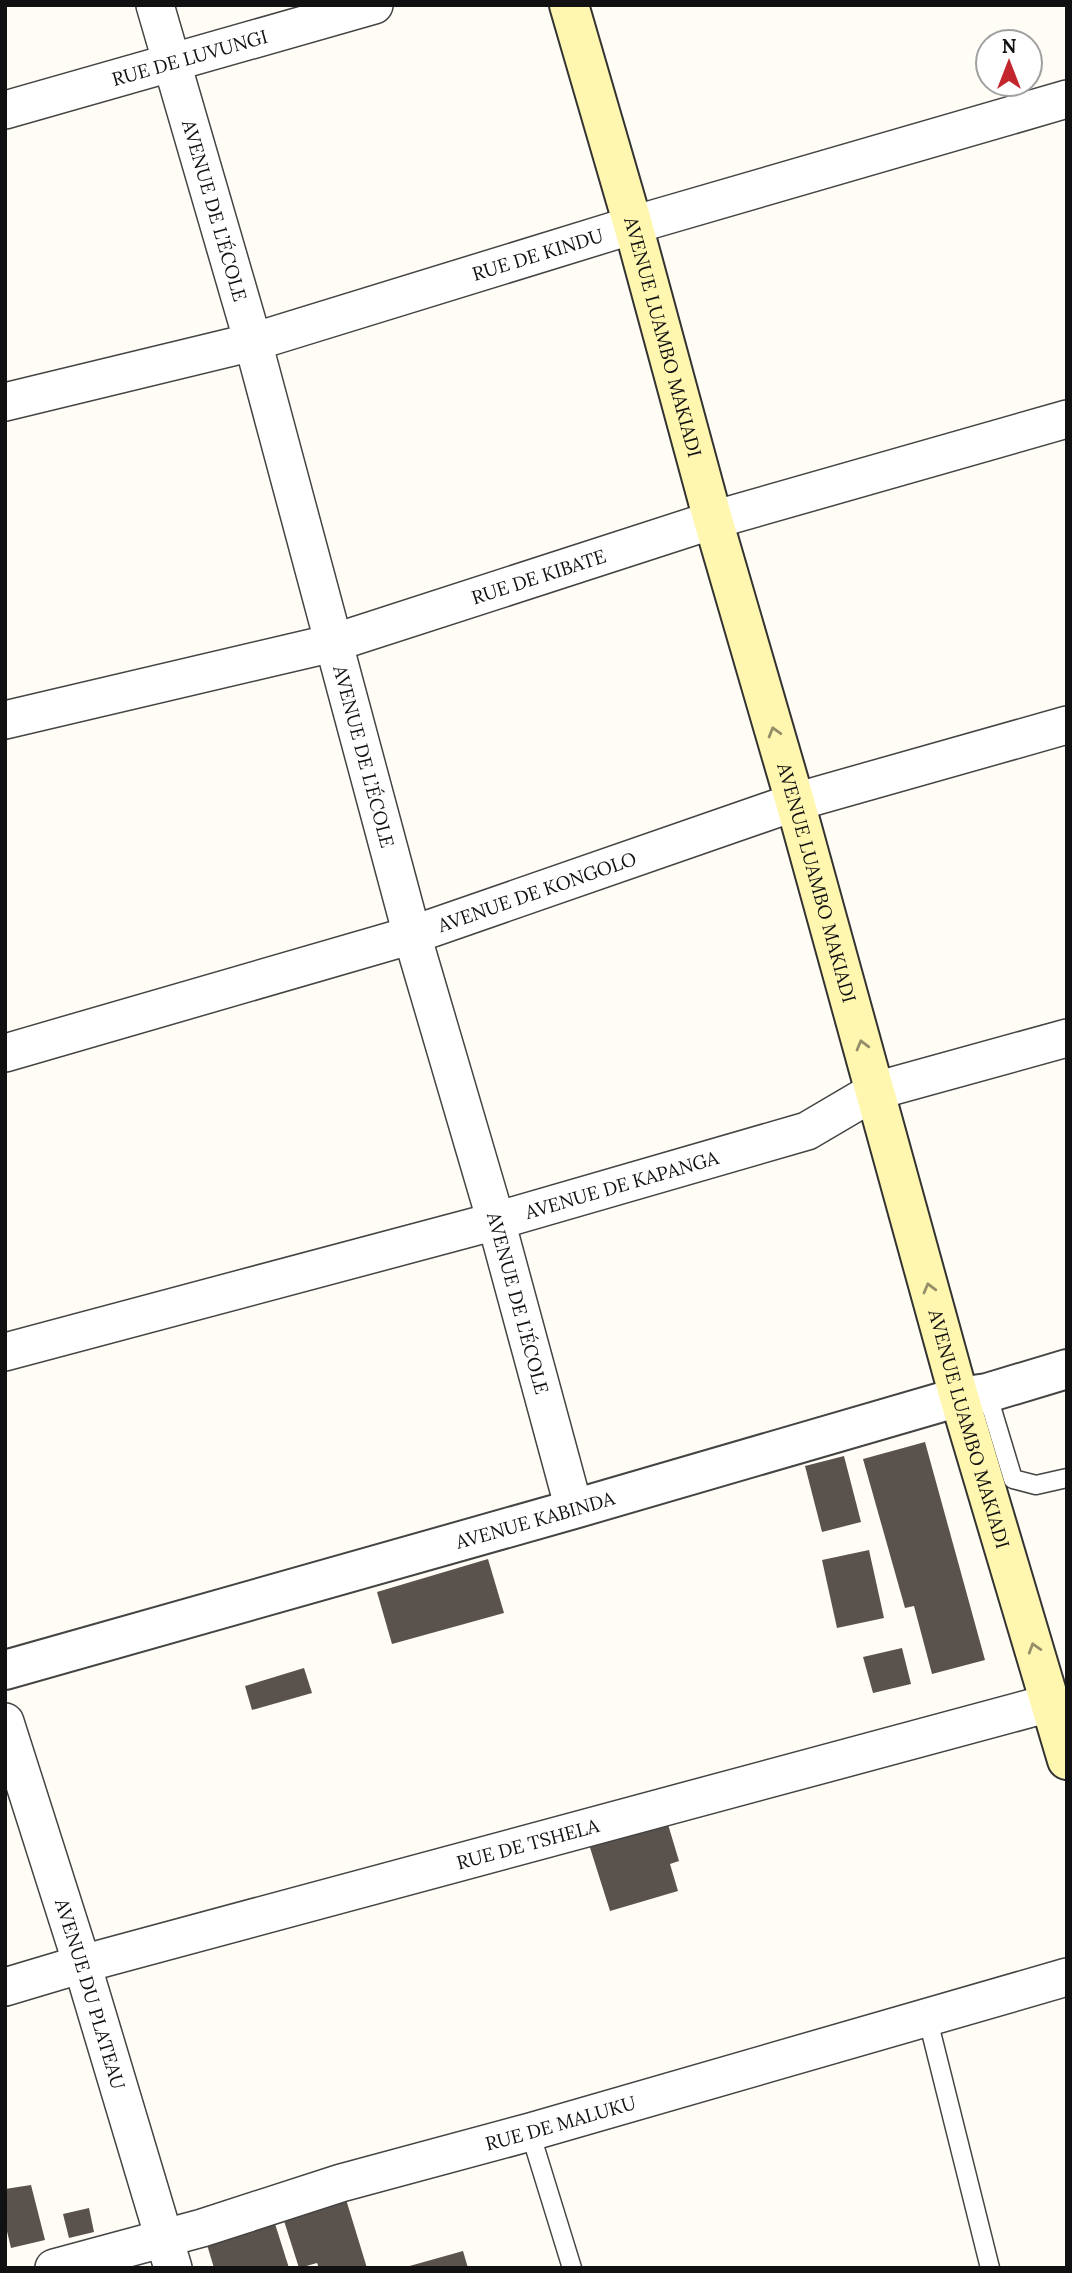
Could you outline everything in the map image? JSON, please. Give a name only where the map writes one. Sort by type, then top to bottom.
[{"type":"main road","name":"AVENUE LUAMBO MAKIADI","points":[[569,5],[875,1091],[973,1395],[1058,1699],[1067,1760]]},
{"type":"street","name":"AVENUE DE L’ÉCOLE","points":[[155,5],[253,342],[412,935],[496,1221],[574,1509]]},
{"type":"street","name":"RUE DE LUVUNGI","points":[[5,110],[374,5]]},
{"type":"street","name":"RUE DE KINDU","points":[[5,402],[253,342],[633,225],[1067,99]]},
{"type":"street","name":"RUE DE KIBATE","points":[[5,720],[333,643],[713,520],[1067,419]]},
{"type":"street","name":"AVENUE DE KONGOLO","points":[[5,1053],[412,935],[795,802],[1067,725]]},
{"type":"street","name":"AVENUE DE KAPANGA","points":[[5,1352],[496,1221],[807,1131],[875,1091],[1067,1038]]},
{"type":"street","name":"AVENUE KABINDA","points":[[5,1670],[1067,1369]]},
{"type":"street","name":"RUE DE TSHELA","points":[[5,1987],[1058,1699]]},
{"type":"street","name":"AVENUE DU PLATEAU","points":[[5,1722],[82,1964],[168,2253]]},
{"type":"street","name":"RUE DE MALUKU","points":[[54,2268],[168,2253],[278,2202],[1067,1977]]},
{"type":"lane","points":[[973,1395],[1013,1479],[1036,1485],[1067,1478]]},
{"type":"lane","points":[[927,2016],[990,2268]]},
{"type":"lane","points":[[530,2132],[572,2268]]},
{"type":"building","points":[[925,1442],[985,1660],[932,1674],[914,1606],[905,1608],[863,1459]]},
{"type":"building","points":[[844,1456],[861,1522],[822,1532],[805,1466]]},
{"type":"building","points":[[869,1550],[884,1618],[837,1628],[822,1560]]},
{"type":"building","points":[[488,1559],[504,1613],[392,1644],[377,1592]]},
{"type":"building","points":[[902,1648],[911,1684],[873,1693],[863,1657]]},
{"type":"building","points":[[304,1668],[312,1693],[252,1710],[245,1686]]},
{"type":"building","points":[[664,1811],[679,1861],[670,1864],[678,1891],[610,1911],[586,1835]]},
{"type":"building","points":[[341,2183],[367,2268],[319,2268],[317,2263],[299,2268],[278,2202]]},
{"type":"building","points":[[31,2185],[45,2240],[11,2248],[5,2223],[5,2189]]},
{"type":"building","points":[[89,2208],[94,2232],[69,2238],[63,2214]]},
{"type":"building","points":[[270,2208],[289,2268],[214,2268],[202,2228]]},
{"type":"building","points":[[463,2251],[468,2268],[406,2268],[406,2267]]}]
